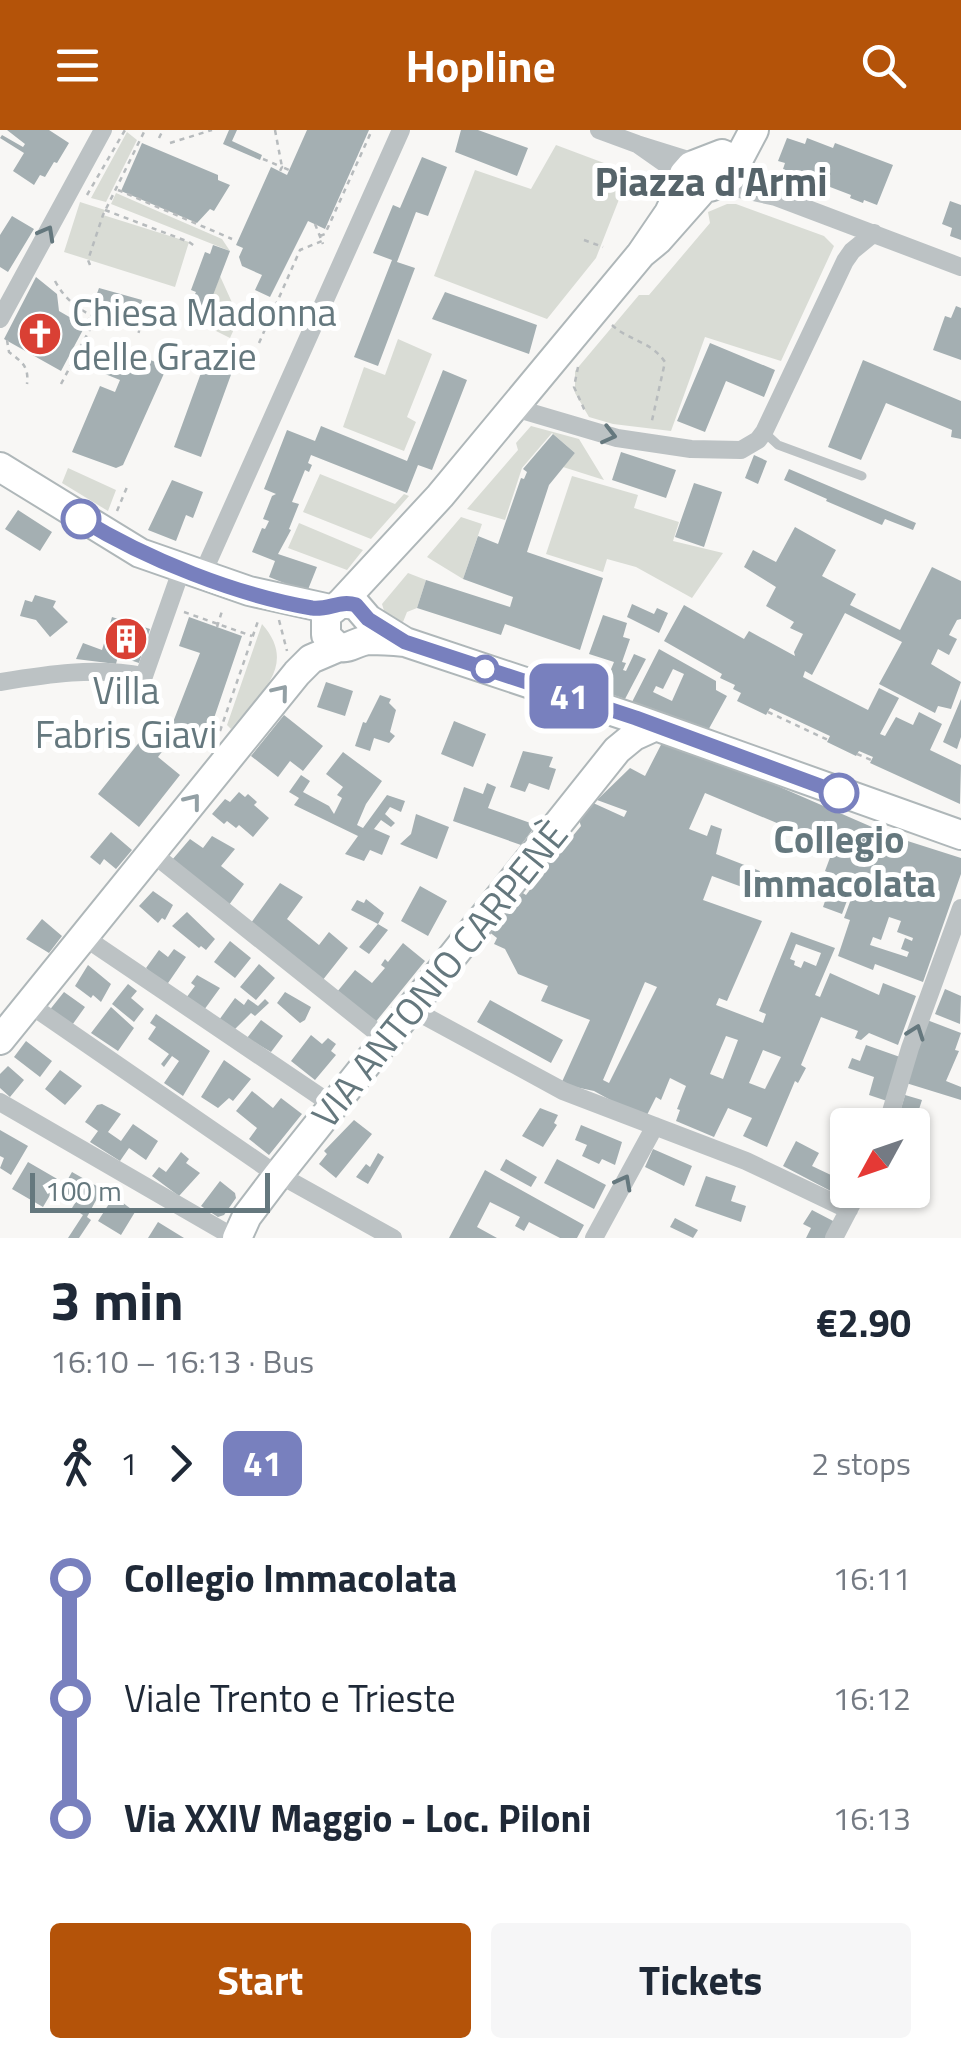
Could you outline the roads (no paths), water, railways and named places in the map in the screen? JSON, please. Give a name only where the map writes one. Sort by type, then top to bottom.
[{"type":"street","points":[[0,319],[102,130]]},
{"type":"street","points":[[0,682],[71,671],[144,676],[168,607],[192,571],[401,130]]},
{"type":"street","points":[[598,130],[704,174],[961,266]]},
{"type":"street","points":[[0,1040],[297,672],[347,622],[440,496],[741,130]]},
{"type":"street","points":[[704,174],[754,130]]},
{"type":"street","points":[[830,217],[842,236],[845,262]]},
{"type":"street","points":[[515,408],[617,438],[691,449],[741,450],[764,432],[845,262],[874,233]]},
{"type":"street","points":[[0,466],[140,553],[249,592],[274,608],[347,622],[608,709],[961,835]]},
{"type":"street","points":[[608,709],[620,728],[617,750]]},
{"type":"street","name":"VIA ANTONIO CARPENÈ","points":[[236,1238],[278,1175],[617,750],[634,736],[656,726]]},
{"type":"street","points":[[152,853],[386,1040]]},
{"type":"street","points":[[892,1108],[961,908]]},
{"type":"street","points":[[84,937],[334,1106]]},
{"type":"street","points":[[28,1004],[350,1222],[393,1238]]},
{"type":"street","points":[[412,1008],[563,1091],[788,1178],[849,1210],[834,1238]]},
{"type":"street","points":[[0,1102],[236,1238]]},
{"type":"street","points":[[594,1238],[654,1126]]},
{"type":"lane","points":[[764,432],[772,441],[791,450],[862,476]]},
{"type":"place","name":"Chiesa Madonna delle Grazie","points":[[40,334]]},
{"type":"place","name":"Villa Fabris Giavi","points":[[126,639]]},
{"type":"place","name":"Collegio Immacolata","points":[[839,793]]},
{"type":"district","name":"Piazza d'Armi","points":[[711,181]]}]
